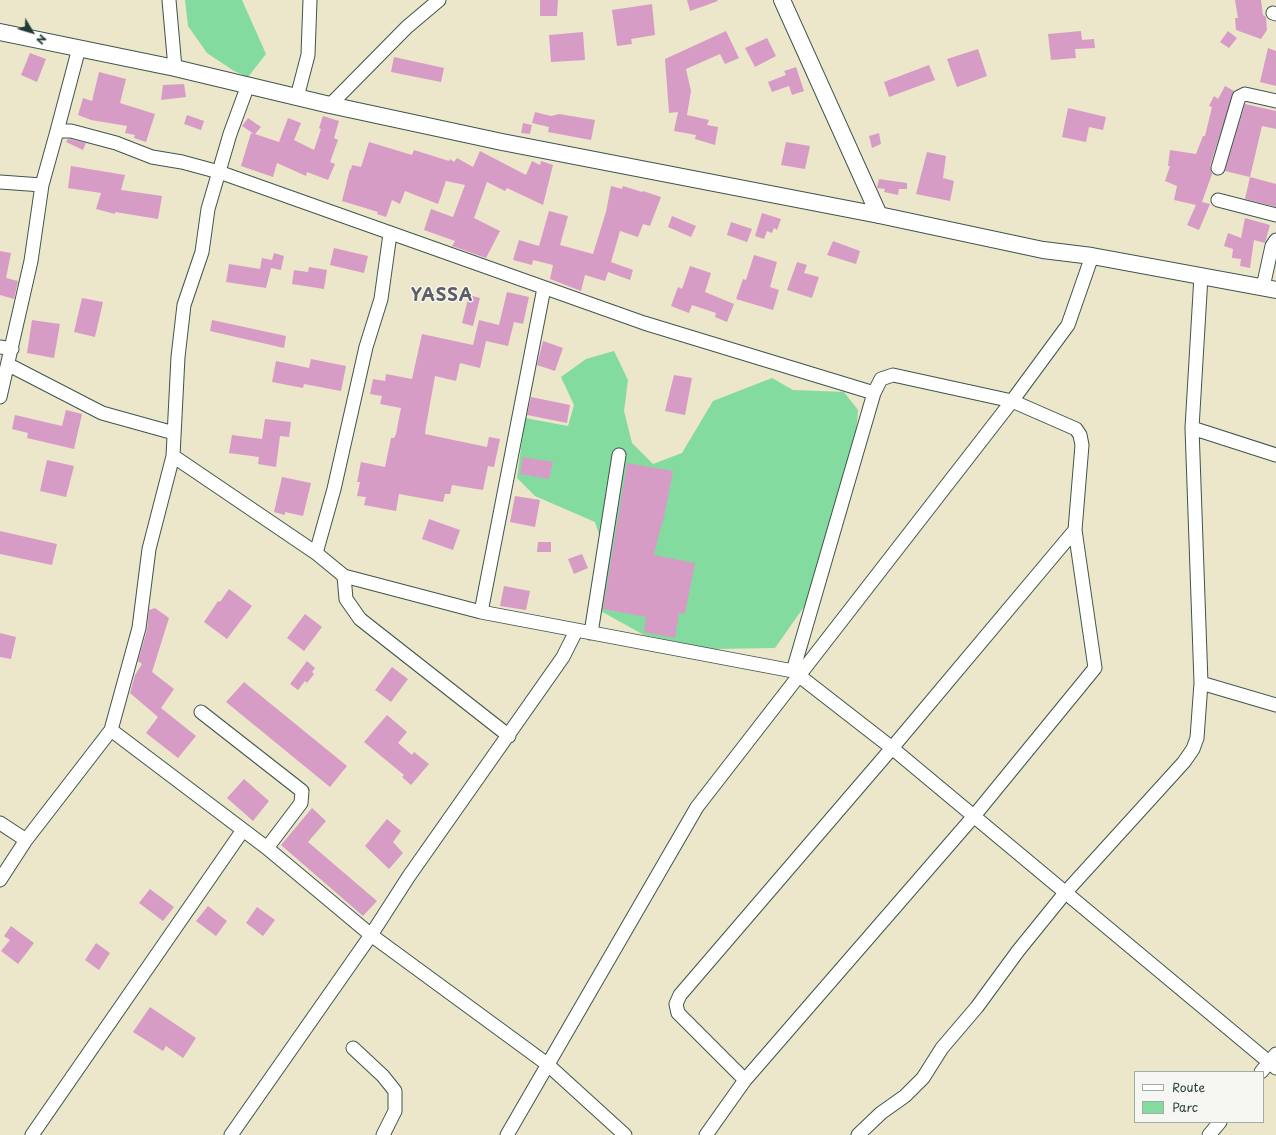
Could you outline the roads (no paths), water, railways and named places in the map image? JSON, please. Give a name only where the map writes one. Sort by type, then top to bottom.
[{"type":"main road","points":[[782,0],[879,215]]},
{"type":"main road","points":[[0,32],[175,68],[330,105],[502,142],[879,215],[1043,250],[1092,256],[1269,289]]},
{"type":"street","points":[[169,0],[175,68]]},
{"type":"street","points":[[297,96],[308,55],[310,0]]},
{"type":"street","points":[[330,105],[407,27],[439,0]]},
{"type":"street","points":[[0,397],[8,365],[6,348],[30,261],[42,185],[79,48]]},
{"type":"street","points":[[0,880],[26,840],[111,730],[139,628],[149,549],[173,456],[178,358],[184,305],[202,252],[208,209],[218,172],[248,85]]},
{"type":"street","points":[[1218,168],[1239,97],[1245,94],[1276,101]]},
{"type":"street","points":[[57,132],[71,130],[116,143],[152,158],[182,162],[218,172],[390,234],[652,325],[874,393]]},
{"type":"street","points":[[0,182],[42,185]]},
{"type":"street","points":[[1218,200],[1276,215]]},
{"type":"street","points":[[316,553],[334,489],[366,347],[381,299],[390,234]]},
{"type":"street","points":[[1269,289],[1272,246],[1276,240]]},
{"type":"street","points":[[507,1135],[697,807],[796,673],[1012,401],[1068,325],[1092,256]]},
{"type":"street","points":[[858,1135],[881,1113],[905,1096],[923,1078],[942,1048],[977,1008],[1018,951],[1065,893],[1184,762],[1193,749],[1197,738],[1201,683],[1192,428],[1201,276]]},
{"type":"street","points":[[481,612],[544,288]]},
{"type":"street","points":[[8,365],[102,413],[174,433]]},
{"type":"street","points":[[706,1135],[745,1080],[974,816],[1095,668],[1075,530],[1082,445],[1080,435],[1076,429],[1012,401],[893,375],[881,379],[874,393],[796,673]]},
{"type":"street","points":[[1192,428],[1276,455]]},
{"type":"street","points":[[591,633],[618,455]]},
{"type":"street","points":[[173,456],[316,553],[344,576],[481,612],[796,673],[892,748],[1271,1064]]},
{"type":"street","points":[[745,1080],[678,1013],[676,1004],[680,995],[892,748],[1075,530]]},
{"type":"street","points":[[344,576],[346,599],[360,619],[509,736]]},
{"type":"street","points":[[231,1135],[371,935],[409,876],[509,736],[563,657],[576,631]]},
{"type":"street","points":[[1201,683],[1276,705]]},
{"type":"street","points":[[202,712],[302,791],[301,804],[267,848]]},
{"type":"street","points":[[111,730],[267,848],[371,935],[547,1064],[624,1135]]},
{"type":"street","points":[[0,823],[26,840]]},
{"type":"street","points":[[32,1135],[243,830]]},
{"type":"street","points":[[353,1048],[383,1076],[395,1091],[395,1110],[384,1135]]},
{"type":"street","points":[[1209,1135],[1219,1123]]},
{"type":"district","name":"YASSA","points":[[442,296]]}]
